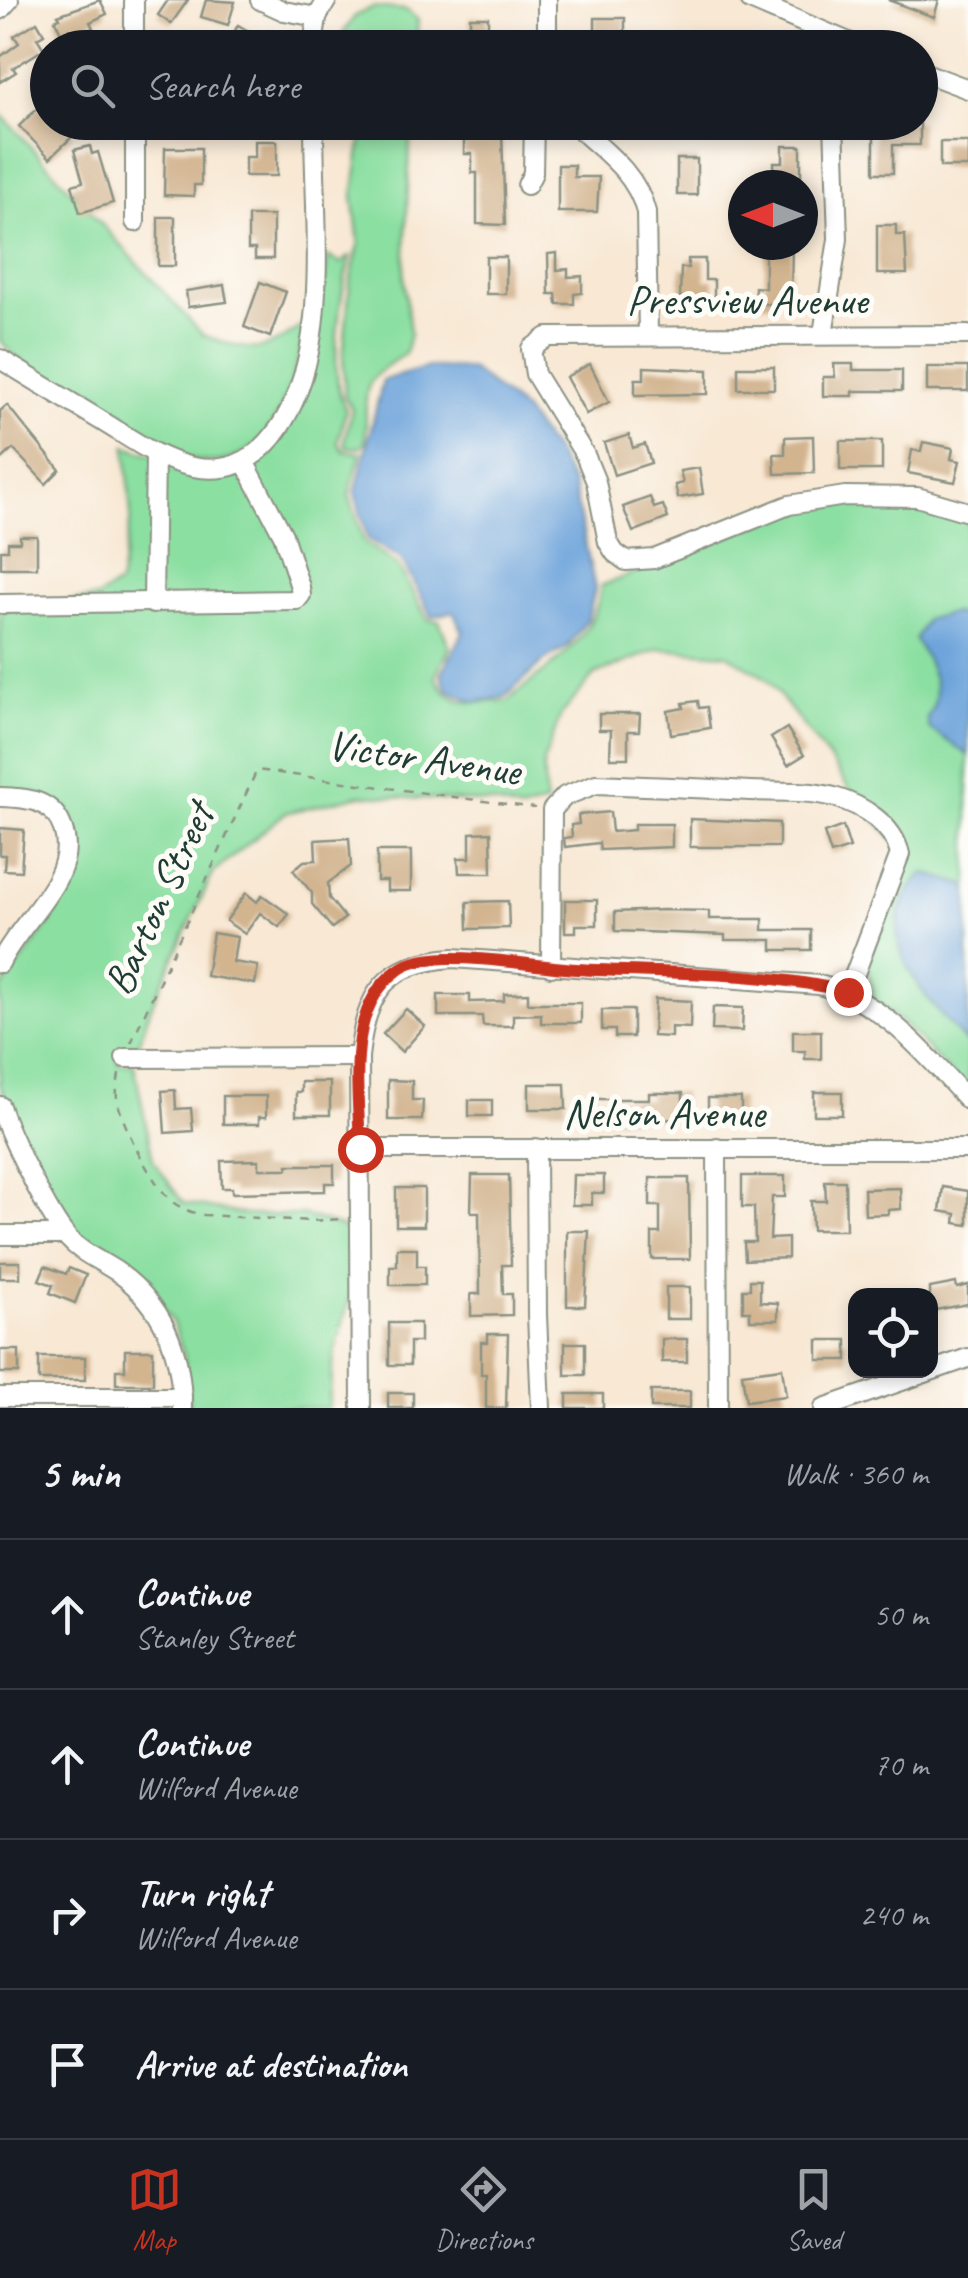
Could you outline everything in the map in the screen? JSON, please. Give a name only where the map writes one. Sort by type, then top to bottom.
[{"type":"street","points":[[0,10],[9,0]]},
{"type":"street","points":[[134,0],[134,30]]},
{"type":"street","points":[[260,0],[284,11],[317,17]]},
{"type":"street","points":[[315,30],[326,0]]},
{"type":"street","points":[[547,0],[548,30]]},
{"type":"street","points":[[750,0],[813,30]]},
{"type":"street","points":[[938,77],[968,88]]},
{"type":"street","points":[[135,140],[135,222]]},
{"type":"street","points":[[0,359],[155,454],[205,468],[232,468],[245,463],[265,445],[285,415],[309,352],[315,271],[314,140]]},
{"type":"street","points":[[527,185],[532,173],[533,140]]},
{"type":"street","points":[[592,140],[631,176],[641,192],[646,212],[648,335]]},
{"type":"street","points":[[823,334],[838,239],[835,140]]},
{"type":"street","name":"Pressview Avenue","points":[[968,335],[548,337],[531,349],[534,374],[584,455],[596,482],[608,542],[614,553],[626,561],[654,559],[789,506],[846,496],[918,496],[968,512]]},
{"type":"street","points":[[153,604],[155,454]]},
{"type":"street","points":[[0,604],[297,600],[301,596],[283,535],[245,463]]},
{"type":"street","name":"Victor Avenue","points":[[552,810],[565,796],[596,784],[814,794],[852,804],[874,817],[897,842],[900,854],[848,992]]},
{"type":"street","points":[[0,797],[31,798],[47,805],[61,822],[68,841],[66,861],[53,888],[10,941],[0,963]]},
{"type":"street","points":[[551,967],[552,810]]},
{"type":"street","points":[[361,1408],[359,1057],[362,1026],[374,995],[396,971],[423,960],[453,958],[780,980],[848,992],[870,1004],[922,1050],[968,1100]]},
{"type":"street","points":[[125,1058],[359,1057]]},
{"type":"street","points":[[0,1106],[65,1236],[144,1294],[165,1323],[177,1357],[182,1402],[0,1397]]},
{"type":"street","points":[[536,1148],[541,1408]]},
{"type":"street","points":[[717,1148],[718,1408]]},
{"type":"street","name":"Nelson Avenue","points":[[360,1149],[968,1149]]},
{"type":"street","points":[[0,1235],[65,1236]]},
{"type":"street","points":[[824,1408],[968,1358]]},
{"type":"path","name":"Victor Avenue","points":[[257,770],[552,810]]},
{"type":"path","name":"Barton Street","points":[[125,1058],[257,770]]},
{"type":"path","points":[[125,1058],[116,1097],[154,1180],[171,1201],[204,1215],[311,1221],[362,1218]]},
{"type":"green space","points":[[373,7],[406,10],[418,20],[417,30],[345,30],[355,16]]},
{"type":"green space","points":[[0,113],[203,335],[235,346],[257,348],[278,341],[306,323],[280,411],[247,452],[223,461],[194,461],[159,449],[51,382],[0,341]]},
{"type":"green space","points":[[361,140],[410,140],[404,277],[410,334],[405,354],[370,382],[365,443],[360,448],[347,447],[344,441],[352,409],[345,397],[343,358],[350,282],[359,244],[353,196]]},
{"type":"green space","points":[[328,256],[340,263],[350,257],[339,313],[336,356],[340,395],[346,410],[338,442],[344,451],[361,453],[349,495],[364,542],[398,566],[428,620],[439,621],[450,648],[435,676],[457,699],[508,701],[579,638],[590,623],[601,586],[791,511],[844,503],[913,503],[968,519],[968,1091],[872,998],[867,963],[906,853],[856,799],[767,679],[727,654],[659,649],[594,675],[561,715],[543,763],[546,803],[521,811],[492,803],[361,795],[285,813],[213,873],[153,1002],[135,1052],[118,1052],[118,1063],[134,1064],[153,1160],[183,1203],[247,1215],[302,1215],[345,1228],[354,1275],[335,1352],[328,1408],[189,1408],[184,1356],[172,1321],[150,1291],[70,1229],[10,1115],[0,1084],[0,991],[49,924],[72,869],[74,841],[66,815],[0,791],[0,610],[97,598],[119,584],[131,518],[126,446],[217,475],[243,470],[262,459],[280,438],[320,305]]},
{"type":"water","points":[[429,367],[471,369],[523,410],[556,454],[573,485],[595,589],[588,619],[567,647],[544,661],[505,697],[475,702],[448,690],[441,675],[463,632],[453,611],[432,617],[401,559],[368,539],[355,494],[383,380]]},
{"type":"water","points":[[953,613],[968,615],[968,755],[929,728],[927,717],[933,708],[935,688],[930,668],[915,640],[926,619]]},
{"type":"water","points":[[924,873],[968,889],[968,1045],[918,985],[899,941],[898,919],[906,896]]},
{"type":"building","points":[[100,0],[107,14],[90,22],[93,28],[89,30],[60,30],[55,20],[60,18],[58,15]]},
{"type":"building","points":[[168,0],[188,0],[171,24],[158,15]]},
{"type":"building","points":[[206,0],[235,2],[228,25],[201,17]]},
{"type":"building","points":[[888,0],[939,0],[934,17]]},
{"type":"building","points":[[470,17],[488,17],[488,30],[470,30]]},
{"type":"building","points":[[595,18],[625,18],[625,30],[595,30]]},
{"type":"building","points":[[37,22],[42,30],[30,30],[30,58],[0,82],[0,57],[19,43],[14,36]]},
{"type":"building","points":[[30,115],[30,137],[19,126]]},
{"type":"building","points":[[33,140],[69,140],[50,158]]},
{"type":"building","points":[[464,140],[502,140],[505,225],[477,224],[477,173],[472,173],[472,154],[464,154]]},
{"type":"building","points":[[874,140],[920,140],[920,145],[893,145],[893,173],[874,173]]},
{"type":"building","points":[[255,141],[277,141],[277,176],[245,176],[245,157],[255,157]]},
{"type":"building","points":[[940,142],[968,142],[968,167],[940,167]]},
{"type":"building","points":[[90,146],[92,154],[98,152],[113,203],[80,213],[72,185],[83,182],[74,150]]},
{"type":"building","points":[[783,146],[801,146],[801,170],[774,170],[774,162],[783,162]]},
{"type":"building","points":[[165,148],[201,148],[201,185],[194,185],[194,196],[164,195]]},
{"type":"building","points":[[677,159],[697,159],[697,195],[677,195]]},
{"type":"building","points":[[558,165],[574,165],[574,177],[599,177],[597,212],[558,212]]},
{"type":"building","points":[[248,216],[273,216],[273,259],[255,259],[255,249],[248,249]]},
{"type":"building","points":[[158,217],[175,217],[175,266],[158,266]]},
{"type":"building","points":[[877,225],[896,225],[896,235],[905,235],[907,274],[877,274]]},
{"type":"building","points":[[557,253],[557,270],[568,269],[568,277],[582,276],[582,293],[574,294],[574,304],[557,304],[556,294],[549,294],[548,254]]},
{"type":"building","points":[[486,257],[506,257],[506,294],[486,294]]},
{"type":"building","points":[[688,259],[705,259],[705,280],[714,280],[714,297],[680,297],[681,268],[688,268]]},
{"type":"building","points":[[765,260],[792,260],[791,295],[777,295],[777,304],[754,304],[755,287],[765,288]]},
{"type":"building","points":[[260,282],[286,292],[270,337],[244,327]]},
{"type":"building","points":[[224,285],[227,302],[188,307],[186,291]]},
{"type":"building","points":[[590,364],[609,402],[586,414],[566,377]]},
{"type":"building","points":[[834,364],[853,364],[853,370],[902,370],[902,391],[853,391],[853,396],[823,396],[823,377],[835,377]]},
{"type":"building","points":[[644,367],[708,370],[708,394],[635,395],[635,379],[644,379]]},
{"type":"building","points":[[738,367],[774,367],[774,389],[738,389]]},
{"type":"building","points":[[927,367],[968,367],[968,391],[927,391]]},
{"type":"building","points":[[7,405],[60,470],[46,484],[13,449],[0,461],[0,411]]},
{"type":"building","points":[[629,435],[633,448],[645,444],[651,463],[614,475],[604,443]]},
{"type":"building","points":[[813,436],[814,473],[775,474],[774,454],[785,454],[785,437]]},
{"type":"building","points":[[840,441],[882,441],[882,470],[840,470]]},
{"type":"building","points":[[923,442],[953,448],[951,459],[960,461],[955,482],[908,473],[912,450],[921,451]]},
{"type":"building","points":[[699,468],[703,494],[678,498],[675,485],[683,483],[680,471]]},
{"type":"building","points":[[650,497],[654,508],[663,505],[668,518],[633,532],[623,507]]},
{"type":"building","points":[[20,536],[37,536],[37,568],[1,568],[1,550],[8,550],[8,542],[20,542]]},
{"type":"building","points":[[698,701],[699,708],[707,707],[710,728],[671,734],[668,711]]},
{"type":"building","points":[[599,714],[640,714],[639,731],[628,731],[628,758],[610,758],[611,730],[599,730]]},
{"type":"building","points":[[787,728],[804,755],[788,765],[771,738]]},
{"type":"building","points":[[610,812],[612,832],[634,830],[634,824],[672,824],[672,847],[600,850],[599,843],[565,847],[564,838],[572,837],[571,825],[579,824],[578,815]]},
{"type":"building","points":[[690,819],[779,823],[779,847],[690,847]]},
{"type":"building","points":[[843,826],[850,848],[831,854],[824,833]]},
{"type":"building","points":[[0,828],[24,830],[21,871],[4,870]]},
{"type":"building","points":[[491,832],[492,873],[459,873],[458,858],[470,858],[470,833]]},
{"type":"building","points":[[349,838],[351,866],[328,883],[329,898],[345,918],[332,928],[312,904],[312,893],[293,870],[304,861],[316,860],[315,840]]},
{"type":"building","points":[[377,851],[411,851],[411,891],[387,891],[387,881],[377,881]]},
{"type":"building","points":[[246,893],[257,902],[262,895],[289,914],[279,927],[260,913],[245,934],[226,921]]},
{"type":"building","points":[[565,900],[597,900],[597,925],[576,925],[576,932],[565,932]]},
{"type":"building","points":[[508,901],[509,928],[468,929],[467,902]]},
{"type":"building","points":[[709,911],[709,919],[763,919],[763,930],[811,930],[811,950],[772,950],[772,940],[725,940],[725,935],[615,931],[615,912]]},
{"type":"building","points":[[213,933],[237,937],[233,962],[258,966],[255,984],[206,976]]},
{"type":"building","points":[[528,993],[528,1003],[581,1003],[581,1023],[541,1023],[541,1014],[513,1015],[513,1026],[483,1026],[482,1016],[438,1016],[438,995],[470,995],[470,1002],[504,1001],[504,994]]},
{"type":"building","points":[[655,999],[691,1001],[690,1028],[671,1027],[671,1037],[653,1036]]},
{"type":"building","points":[[713,1007],[743,1008],[742,1031],[712,1030]]},
{"type":"building","points":[[406,1009],[425,1026],[402,1052],[383,1034]]},
{"type":"building","points":[[602,1010],[633,1010],[633,1037],[615,1037],[615,1030],[602,1030]]},
{"type":"building","points":[[793,1031],[821,1031],[821,1059],[805,1059],[805,1051],[793,1051]]},
{"type":"building","points":[[388,1080],[412,1081],[412,1100],[423,1100],[422,1120],[388,1120]]},
{"type":"building","points":[[301,1082],[330,1082],[330,1115],[296,1115],[296,1092],[301,1092]]},
{"type":"building","points":[[529,1084],[565,1084],[566,1109],[529,1109]]},
{"type":"building","points":[[175,1090],[176,1109],[191,1108],[193,1131],[165,1133],[162,1091]]},
{"type":"building","points":[[814,1092],[842,1092],[842,1115],[814,1115]]},
{"type":"building","points":[[649,1093],[683,1093],[683,1119],[596,1120],[596,1099],[649,1099]]},
{"type":"building","points":[[223,1096],[266,1096],[266,1117],[259,1117],[259,1124],[223,1124]]},
{"type":"building","points":[[708,1098],[741,1098],[741,1118],[708,1118]]},
{"type":"building","points":[[469,1100],[492,1100],[492,1116],[469,1116]]},
{"type":"building","points":[[259,1160],[259,1169],[334,1165],[334,1183],[325,1183],[325,1191],[232,1193],[232,1188],[222,1188],[221,1161]]},
{"type":"building","points":[[472,1175],[509,1175],[511,1265],[502,1265],[503,1294],[512,1294],[512,1315],[471,1316],[471,1294],[480,1294],[479,1212],[471,1212]]},
{"type":"building","points":[[573,1175],[604,1175],[604,1193],[592,1193],[592,1205],[572,1205]]},
{"type":"building","points":[[742,1176],[785,1176],[785,1197],[772,1197],[770,1239],[788,1238],[788,1258],[745,1260],[744,1242],[755,1242],[754,1207],[742,1207]]},
{"type":"building","points":[[650,1178],[689,1178],[690,1259],[652,1259],[652,1233],[660,1233],[660,1206],[650,1206]]},
{"type":"building","points":[[825,1181],[845,1181],[846,1230],[812,1230],[811,1201],[826,1201]]},
{"type":"building","points":[[943,1187],[968,1191],[968,1225],[955,1223],[956,1214],[940,1211]]},
{"type":"building","points":[[396,1188],[424,1188],[424,1226],[396,1226]]},
{"type":"building","points":[[900,1188],[901,1209],[865,1215],[864,1189]]},
{"type":"building","points":[[567,1231],[589,1231],[585,1306],[567,1306]]},
{"type":"building","points":[[397,1248],[417,1248],[417,1266],[425,1266],[425,1285],[390,1285],[390,1266],[397,1266]]},
{"type":"building","points":[[0,1262],[20,1262],[20,1278],[0,1278]]},
{"type":"building","points":[[45,1266],[66,1274],[69,1268],[86,1275],[75,1303],[50,1293],[53,1285],[39,1280]]},
{"type":"building","points":[[750,1280],[760,1280],[760,1302],[778,1303],[778,1320],[750,1320],[750,1311],[743,1311],[743,1289],[750,1289]]},
{"type":"building","points":[[968,1285],[968,1304],[938,1310],[938,1288],[930,1288]]},
{"type":"building","points":[[666,1287],[690,1287],[690,1319],[666,1319]]},
{"type":"building","points":[[389,1323],[420,1323],[420,1342],[410,1342],[410,1365],[389,1365]]},
{"type":"building","points":[[488,1334],[508,1334],[506,1408],[486,1408],[481,1342],[488,1342]]},
{"type":"building","points":[[662,1339],[687,1339],[687,1362],[662,1362]]},
{"type":"building","points":[[818,1340],[847,1340],[847,1360],[818,1360]]},
{"type":"building","points":[[565,1343],[585,1343],[585,1375],[565,1375]]},
{"type":"building","points":[[0,1350],[19,1350],[19,1373],[0,1373]]},
{"type":"building","points":[[125,1350],[153,1350],[153,1384],[116,1384],[116,1370],[125,1370]]},
{"type":"building","points":[[39,1357],[85,1357],[85,1380],[39,1380]]},
{"type":"building","points":[[782,1368],[786,1396],[746,1401],[742,1373]]},
{"type":"building","points":[[651,1391],[690,1391],[690,1408],[651,1408]]},
{"type":"building","points":[[388,1393],[413,1393],[413,1408],[388,1408]]},
{"type":"building","points":[[567,1394],[603,1394],[603,1408],[567,1408]]},
{"type":"route","points":[[360,1149],[362,1026],[374,995],[396,971],[423,960],[453,958],[780,980],[848,992]]}]
